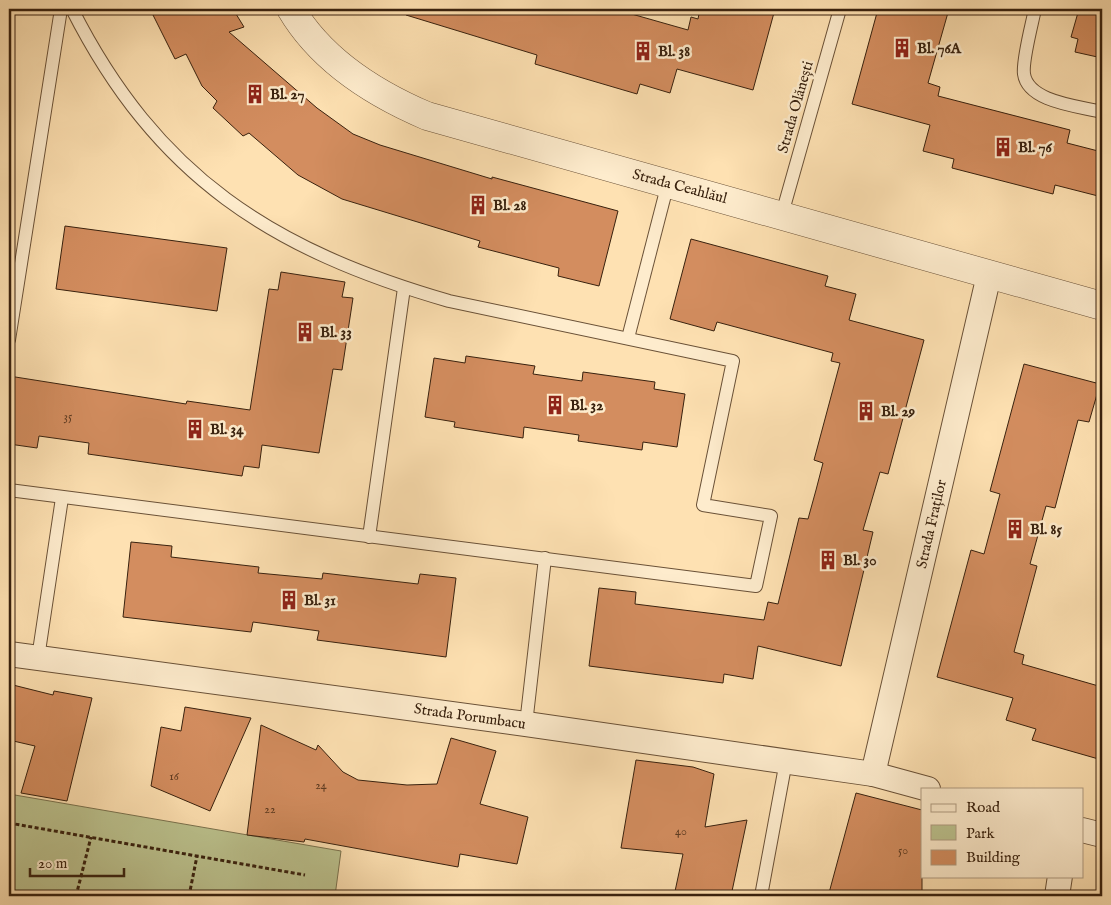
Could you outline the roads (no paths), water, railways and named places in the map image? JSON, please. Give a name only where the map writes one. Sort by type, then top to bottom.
[{"type":"street","name":"Strada Ceahlăul","points":[[291,9],[330,56],[370,88],[397,103],[460,127],[782,214],[1102,306]]},
{"type":"street","name":"Strada Fraților","points":[[872,774],[989,275]]},
{"type":"street","name":"Strada Porumbacu","points":[[9,654],[526,724],[872,774],[924,788]]},
{"type":"street","points":[[1084,830],[1102,835]]},
{"type":"street","points":[[1057,896],[1060,878]]},
{"type":"lane","points":[[9,340],[61,9]]},
{"type":"lane","points":[[9,490],[756,586],[771,516],[704,505],[733,361],[449,301],[404,288],[344,266],[263,226],[177,159],[127,101],[108,73],[72,9]]},
{"type":"lane","name":"Strada Olănești","points":[[782,214],[840,9]]},
{"type":"lane","points":[[1035,9],[1023,72],[1027,87],[1040,96],[1102,112]]},
{"type":"lane","points":[[628,338],[668,184]]},
{"type":"lane","points":[[369,536],[404,288]]},
{"type":"lane","points":[[38,658],[62,498]]},
{"type":"lane","points":[[526,724],[545,558]]},
{"type":"lane","points":[[761,896],[786,762]]},
{"type":"place","name":"Bl. 76A","points":[[902,48]]},
{"type":"place","name":"Bl. 38","points":[[643,51]]},
{"type":"place","name":"Bl. 27","points":[[255,94]]},
{"type":"place","name":"Bl. 76","points":[[1003,147]]},
{"type":"place","name":"Bl. 28","points":[[478,205]]},
{"type":"place","name":"Bl. 33","points":[[305,332]]},
{"type":"place","name":"Bl. 32","points":[[555,405]]},
{"type":"place","name":"Bl. 29","points":[[866,411]]},
{"type":"place","name":"Bl. 34","points":[[195,429]]},
{"type":"place","name":"Bl. 85","points":[[1015,529]]},
{"type":"place","name":"Bl. 30","points":[[828,560]]},
{"type":"place","name":"Bl. 31","points":[[289,600]]}]
